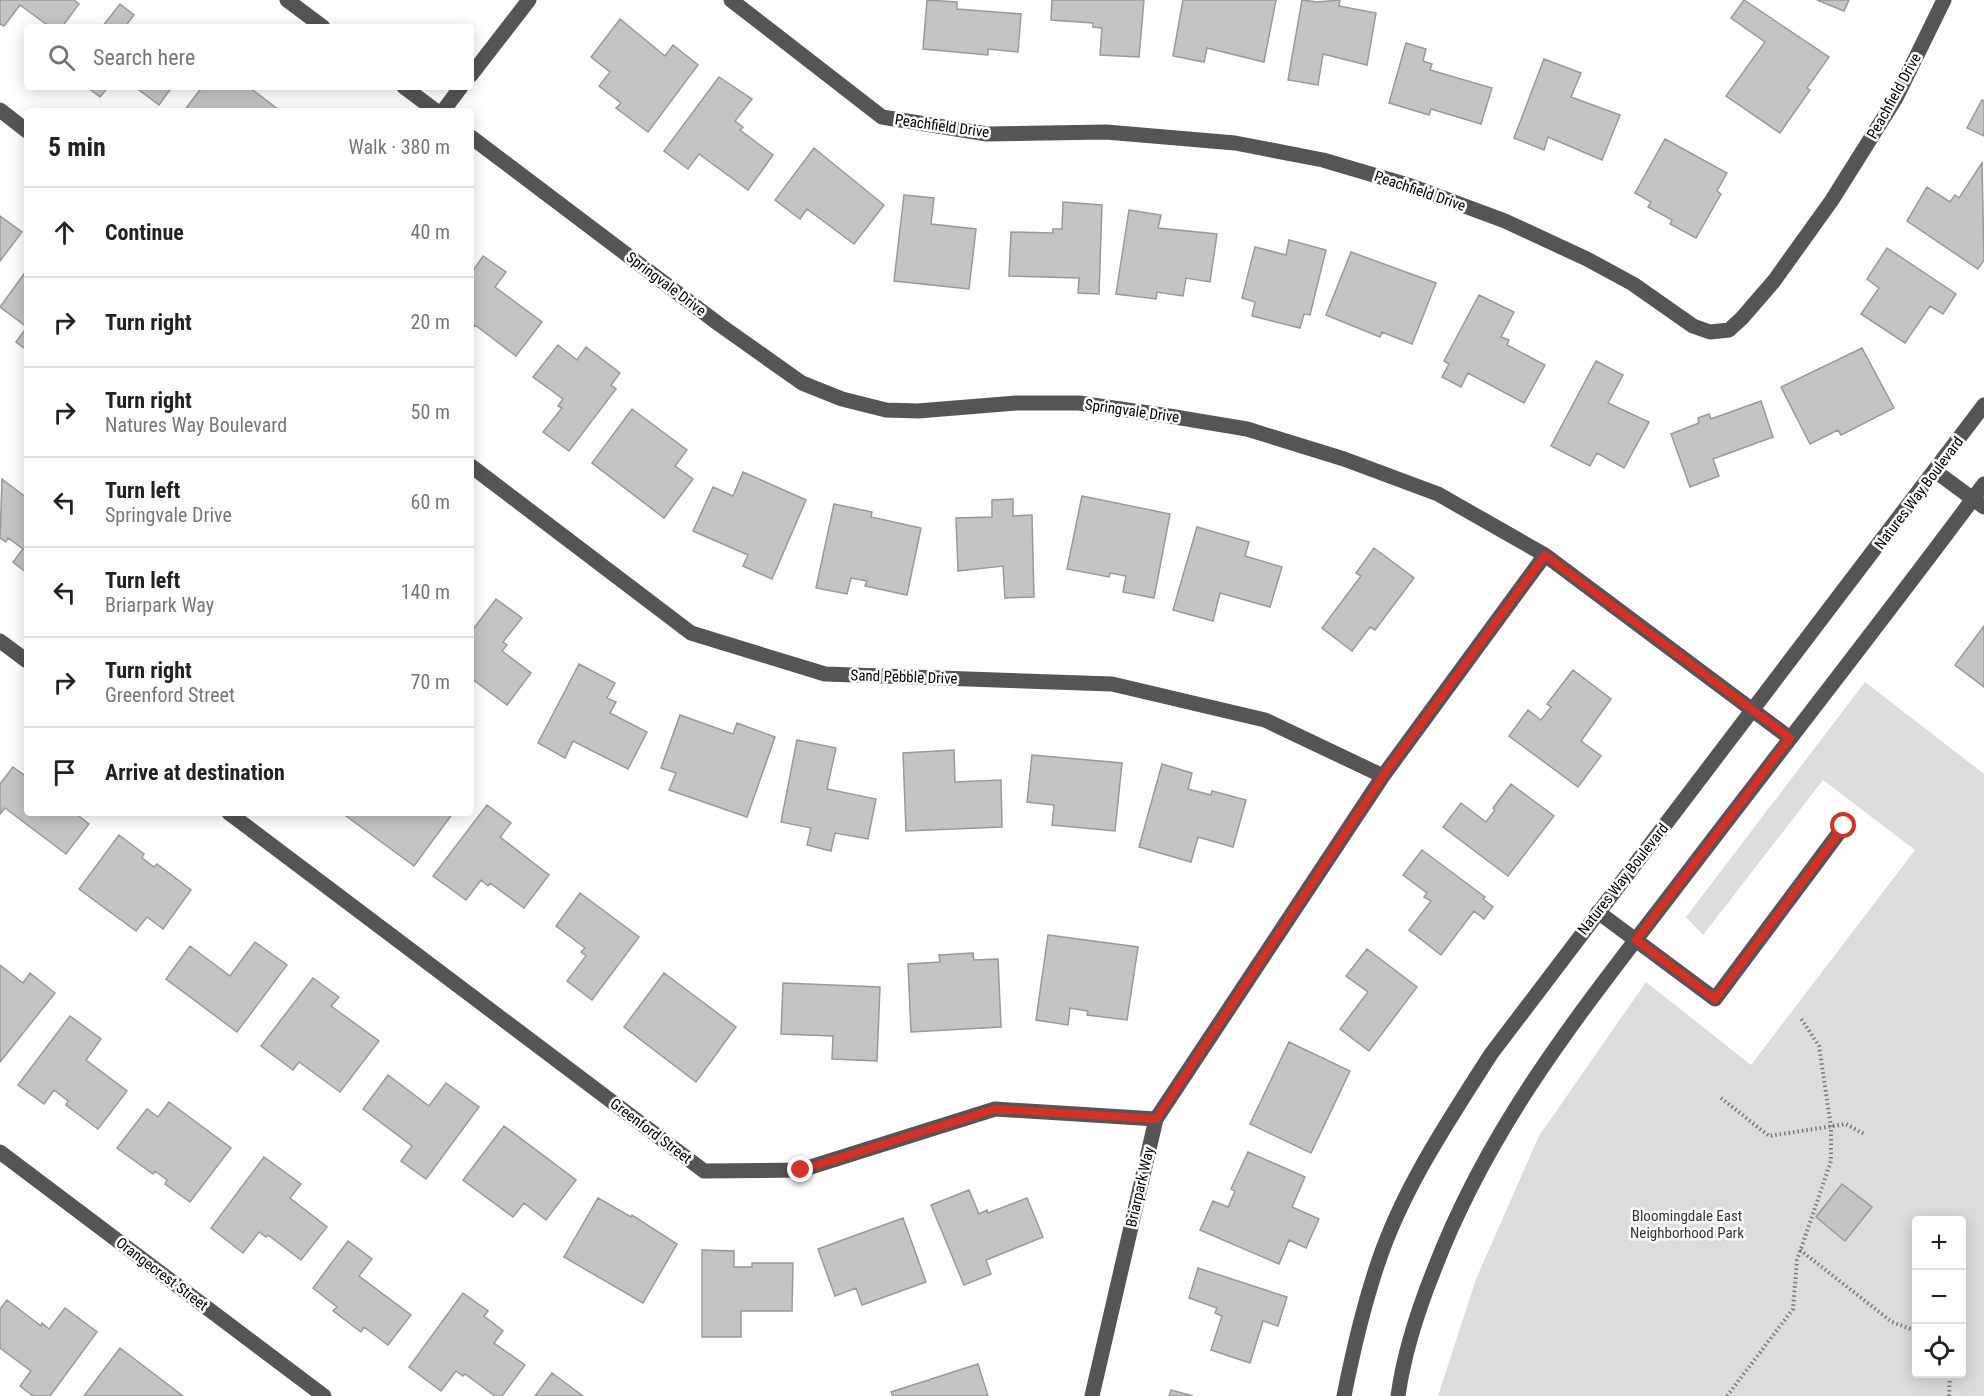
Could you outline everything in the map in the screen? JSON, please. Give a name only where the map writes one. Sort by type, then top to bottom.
[{"type":"street","points":[[287,0],[319,24]]},
{"type":"street","points":[[474,71],[529,0]]},
{"type":"street","name":"Peachfield Drive","points":[[731,0],[882,117],[987,134],[1106,132],[1235,142],[1323,160],[1411,186],[1505,221],[1587,259],[1633,284],[1693,326],[1710,332],[1729,330],[1742,318],[1774,281],[1825,209],[1896,98],[1944,0]]},
{"type":"street","points":[[408,90],[432,108]]},
{"type":"street","points":[[445,108],[460,90]]},
{"type":"street","points":[[0,110],[24,129]]},
{"type":"street","name":"Springvale Drive","points":[[474,139],[768,360],[802,383],[842,399],[886,410],[918,411],[1016,403],[1079,403],[1247,429],[1344,459],[1438,494],[1545,555],[1790,738]]},
{"type":"street","name":"Natures Way Boulevard","points":[[1344,1396],[1359,1324],[1378,1261],[1411,1189],[1446,1124],[1491,1054],[1984,405]]},
{"type":"street","name":"Sand Pebble Drive","points":[[474,468],[691,633],[825,674],[1112,684],[1265,720],[1383,776]]},
{"type":"street","points":[[1935,471],[1978,503]]},
{"type":"street","points":[[1398,1396],[1416,1315],[1470,1185],[1506,1119],[1546,1060],[1790,738],[1978,503],[1984,484]]},
{"type":"street","name":"Briarpark Way","points":[[1092,1396],[1156,1119],[1383,776],[1545,555]]},
{"type":"street","points":[[0,641],[24,659]]},
{"type":"street","name":"Greenford Street","points":[[233,816],[704,1172],[801,1170],[995,1109],[1156,1119]]},
{"type":"street","points":[[1598,912],[1715,999],[1844,826]]},
{"type":"street","name":"Orangecrest Street","points":[[0,1152],[324,1396]]},
{"type":"path","points":[[1727,1396],[1792,1309],[1800,1250],[1831,1161],[1831,1127],[1819,1046],[1800,1017]]},
{"type":"path","points":[[1721,1098],[1769,1136],[1846,1125],[1866,1135]]},
{"type":"path","points":[[1800,1250],[1892,1322],[1912,1329]]},
{"type":"path","points":[[1949,1396],[1950,1378]]},
{"type":"green space","name":"Bloomingdale East Neighborhood Park","points":[[1865,682],[1984,774],[1984,1396],[1438,1396],[1476,1279],[1539,1136],[1646,982],[1751,1065],[1915,850],[1823,780],[1703,935],[1686,917]]},
{"type":"building","points":[[0,0],[74,0],[79,4],[64,24],[46,24],[20,5],[4,26],[0,24]]},
{"type":"building","points":[[927,0],[957,2],[957,9],[1021,14],[1018,52],[988,49],[988,55],[923,49]]},
{"type":"building","points":[[1052,0],[1144,0],[1139,57],[1100,55],[1102,28],[1093,27],[1093,23],[1051,20]]},
{"type":"building","points":[[1183,0],[1276,0],[1264,62],[1207,48],[1204,62],[1173,56]]},
{"type":"building","points":[[1302,0],[1317,2],[1340,0],[1339,6],[1376,13],[1367,65],[1323,54],[1318,85],[1288,80]]},
{"type":"building","points":[[1744,0],[1829,57],[1807,88],[1810,90],[1780,133],[1726,96],[1765,42],[1731,18]]},
{"type":"building","points":[[1817,0],[1849,0],[1844,11]]},
{"type":"building","points":[[120,4],[134,15],[127,24],[104,24]]},
{"type":"building","points":[[620,19],[665,56],[673,45],[698,65],[648,132],[616,108],[621,103],[599,86],[610,72],[591,57]]},
{"type":"building","points":[[1406,43],[1426,49],[1423,61],[1432,64],[1430,70],[1492,88],[1481,124],[1431,109],[1429,115],[1389,103]]},
{"type":"building","points":[[1544,59],[1581,73],[1571,97],[1620,115],[1602,160],[1548,137],[1544,150],[1514,138]]},
{"type":"building","points":[[719,77],[752,99],[735,121],[743,127],[740,130],[773,155],[748,190],[699,154],[688,169],[664,151]]},
{"type":"building","points":[[91,90],[106,90],[100,97]]},
{"type":"building","points":[[139,90],[170,90],[159,105]]},
{"type":"building","points":[[200,90],[253,90],[276,108],[186,108]]},
{"type":"building","points":[[1982,100],[1984,101],[1984,136],[1967,128]]},
{"type":"building","points":[[1665,139],[1727,173],[1717,191],[1721,194],[1696,238],[1670,224],[1672,220],[1648,207],[1651,202],[1635,193]]},
{"type":"building","points":[[814,148],[884,205],[854,244],[807,209],[800,219],[775,200]]},
{"type":"building","points":[[1982,163],[1984,260],[1978,269],[1907,221],[1927,187],[1950,202],[1955,195],[1959,198]]},
{"type":"building","points":[[904,195],[934,198],[931,224],[976,229],[969,289],[894,281]]},
{"type":"building","points":[[1063,202],[1102,205],[1099,294],[1078,293],[1079,278],[1009,276],[1011,232],[1053,233],[1053,229],[1062,229]]},
{"type":"building","points":[[1129,210],[1161,215],[1158,228],[1217,234],[1210,282],[1186,278],[1183,296],[1157,292],[1156,299],[1116,294]]},
{"type":"building","points":[[0,216],[22,232],[0,261]]},
{"type":"building","points":[[1289,240],[1326,250],[1310,315],[1304,314],[1300,328],[1252,316],[1255,302],[1242,298],[1255,247],[1286,255]]},
{"type":"building","points":[[1887,248],[1956,294],[1943,314],[1930,306],[1905,343],[1861,314],[1879,288],[1867,279]]},
{"type":"building","points":[[1351,252],[1436,283],[1412,344],[1382,332],[1380,337],[1326,315]]},
{"type":"building","points":[[483,256],[506,272],[495,287],[542,322],[516,356],[475,325],[474,326],[474,270]]},
{"type":"building","points":[[24,274],[24,325],[0,307]]},
{"type":"building","points":[[1479,295],[1514,312],[1501,337],[1509,340],[1507,345],[1545,365],[1524,403],[1468,373],[1461,387],[1442,377],[1449,364],[1444,361]]},
{"type":"building","points":[[24,331],[24,348],[16,342]]},
{"type":"building","points":[[558,345],[577,360],[586,347],[620,373],[611,385],[616,389],[569,451],[543,432],[562,408],[558,406],[563,399],[533,377]]},
{"type":"building","points":[[1862,348],[1894,408],[1841,435],[1838,430],[1810,444],[1781,387]]},
{"type":"building","points":[[1596,361],[1623,375],[1608,403],[1649,422],[1624,468],[1597,453],[1590,466],[1551,446]]},
{"type":"building","points":[[1761,401],[1773,437],[1713,459],[1719,476],[1690,487],[1671,434],[1699,423],[1698,418],[1709,414],[1711,419]]},
{"type":"building","points":[[632,409],[687,450],[675,466],[693,479],[664,518],[592,463]]},
{"type":"building","points":[[743,472],[806,500],[772,579],[743,566],[748,555],[693,531],[713,487],[733,496]]},
{"type":"building","points":[[2,479],[24,496],[24,571],[13,562],[23,549],[8,538],[6,542],[0,538]]},
{"type":"building","points":[[1082,496],[1170,514],[1154,598],[1123,592],[1126,576],[1110,573],[1109,577],[1067,569]]},
{"type":"building","points":[[1013,499],[1013,516],[1032,515],[1034,597],[1005,598],[1003,566],[958,571],[956,518],[992,517],[992,500]]},
{"type":"building","points":[[834,504],[872,512],[871,517],[921,528],[907,595],[865,586],[867,581],[851,578],[847,594],[816,588]]},
{"type":"building","points":[[1197,527],[1249,542],[1245,556],[1282,567],[1270,607],[1220,593],[1213,621],[1173,610]]},
{"type":"building","points":[[1374,548],[1414,578],[1375,630],[1370,627],[1352,651],[1322,628],[1361,576],[1356,573]]},
{"type":"building","points":[[496,599],[522,618],[503,642],[507,645],[502,651],[531,673],[507,705],[474,680],[474,628]]},
{"type":"building","points":[[1984,626],[1984,687],[1955,665]]},
{"type":"building","points":[[579,664],[615,683],[607,698],[616,702],[610,713],[647,732],[628,769],[573,741],[565,758],[538,743]]},
{"type":"building","points":[[1573,670],[1611,699],[1581,741],[1601,756],[1578,787],[1509,736],[1528,710],[1541,720],[1551,707],[1547,704]]},
{"type":"building","points":[[680,715],[733,734],[737,723],[775,737],[747,817],[669,790],[676,773],[661,768]]},
{"type":"building","points":[[797,740],[836,748],[827,789],[876,799],[868,839],[835,833],[831,851],[807,845],[811,828],[781,822]]},
{"type":"building","points":[[954,750],[955,782],[1001,780],[1002,827],[906,831],[903,753]]},
{"type":"building","points":[[1032,755],[1122,763],[1115,831],[1052,825],[1054,805],[1027,802]]},
{"type":"building","points":[[1162,764],[1192,773],[1188,789],[1211,795],[1212,791],[1246,800],[1233,847],[1198,837],[1191,862],[1139,847]]},
{"type":"building","points":[[13,767],[24,775],[24,816],[79,816],[89,824],[66,854],[5,808],[0,814],[0,784]]},
{"type":"building","points":[[1511,784],[1554,816],[1508,876],[1443,827],[1461,803],[1486,822],[1495,810],[1493,808]]},
{"type":"building","points":[[487,805],[511,823],[500,837],[549,875],[524,908],[490,883],[488,886],[481,880],[466,900],[433,876]]},
{"type":"building","points":[[346,816],[451,816],[414,866]]},
{"type":"building","points":[[119,835],[144,854],[142,858],[154,867],[157,864],[191,890],[163,929],[147,917],[136,931],[79,889]]},
{"type":"building","points":[[1422,850],[1485,897],[1483,899],[1493,907],[1484,919],[1474,911],[1441,955],[1409,930],[1431,901],[1424,897],[1427,893],[1403,875]]},
{"type":"building","points":[[580,893],[639,937],[592,1000],[567,981],[586,956],[581,952],[585,948],[556,926]]},
{"type":"building","points":[[1048,935],[1138,947],[1127,1020],[1087,1015],[1088,1011],[1070,1008],[1068,1025],[1036,1020]]},
{"type":"building","points":[[255,942],[287,965],[237,1032],[166,979],[190,946],[230,976]]},
{"type":"building","points":[[1367,949],[1417,987],[1369,1051],[1340,1029],[1368,992],[1346,976]]},
{"type":"building","points":[[973,953],[974,960],[998,959],[1001,1027],[911,1032],[908,964],[940,962],[939,955]]},
{"type":"building","points":[[0,965],[23,983],[30,973],[55,993],[0,1062]]},
{"type":"building","points":[[664,973],[736,1027],[696,1082],[624,1027]]},
{"type":"building","points":[[313,978],[339,997],[331,1006],[379,1041],[340,1092],[299,1062],[293,1070],[261,1046]]},
{"type":"building","points":[[783,983],[880,987],[877,1061],[832,1059],[833,1036],[781,1034]]},
{"type":"building","points":[[70,1016],[101,1039],[86,1060],[127,1091],[98,1129],[66,1105],[68,1101],[54,1090],[44,1104],[18,1085]]},
{"type":"building","points":[[1289,1042],[1350,1071],[1311,1153],[1250,1124]]},
{"type":"building","points":[[388,1075],[429,1106],[446,1083],[479,1107],[426,1179],[401,1161],[412,1146],[363,1109]]},
{"type":"building","points":[[169,1102],[231,1148],[190,1202],[165,1184],[167,1180],[155,1171],[153,1174],[117,1148],[147,1109],[158,1117]]},
{"type":"building","points":[[504,1126],[576,1180],[546,1220],[524,1203],[513,1217],[463,1180]]},
{"type":"building","points":[[1248,1152],[1305,1177],[1292,1207],[1319,1219],[1306,1248],[1289,1240],[1279,1264],[1200,1230],[1213,1201],[1228,1207],[1235,1191],[1231,1189]]},
{"type":"building","points":[[264,1157],[301,1184],[290,1198],[327,1227],[301,1260],[268,1235],[266,1237],[259,1232],[243,1253],[211,1228]]},
{"type":"building","points":[[1842,1184],[1872,1207],[1845,1241],[1816,1217]]},
{"type":"building","points":[[969,1190],[979,1214],[987,1210],[988,1213],[1027,1198],[1043,1237],[986,1260],[991,1274],[964,1285],[931,1205]]},
{"type":"building","points":[[598,1198],[631,1217],[632,1215],[677,1244],[643,1303],[564,1257]]},
{"type":"building","points":[[903,1218],[926,1282],[862,1305],[856,1288],[835,1296],[818,1249]]},
{"type":"building","points":[[348,1241],[372,1259],[359,1276],[411,1315],[388,1345],[364,1327],[361,1332],[333,1311],[337,1307],[313,1288]]},
{"type":"building","points":[[702,1250],[734,1251],[734,1267],[752,1267],[752,1263],[793,1263],[792,1311],[741,1311],[741,1337],[702,1337]]},
{"type":"building","points":[[1198,1268],[1287,1297],[1278,1326],[1263,1321],[1250,1363],[1211,1350],[1222,1316],[1215,1313],[1217,1308],[1189,1298]]},
{"type":"building","points":[[463,1293],[488,1311],[484,1316],[503,1331],[494,1343],[525,1365],[502,1396],[495,1396],[465,1374],[463,1376],[456,1371],[441,1391],[409,1367]]},
{"type":"building","points":[[7,1300],[41,1326],[42,1323],[49,1329],[65,1308],[97,1332],[50,1396],[33,1396],[20,1386],[31,1371],[0,1348],[0,1309]]},
{"type":"building","points":[[120,1348],[145,1367],[183,1396],[84,1396]]},
{"type":"building","points":[[978,1364],[988,1396],[893,1396],[891,1392]]},
{"type":"building","points":[[552,1373],[583,1396],[535,1396]]},
{"type":"building","points":[[1171,1390],[1193,1396],[1169,1396]]},
{"type":"route","points":[[801,1170],[995,1109],[1156,1119],[1383,776],[1545,555],[1790,738],[1636,940],[1715,999],[1844,826]]}]
